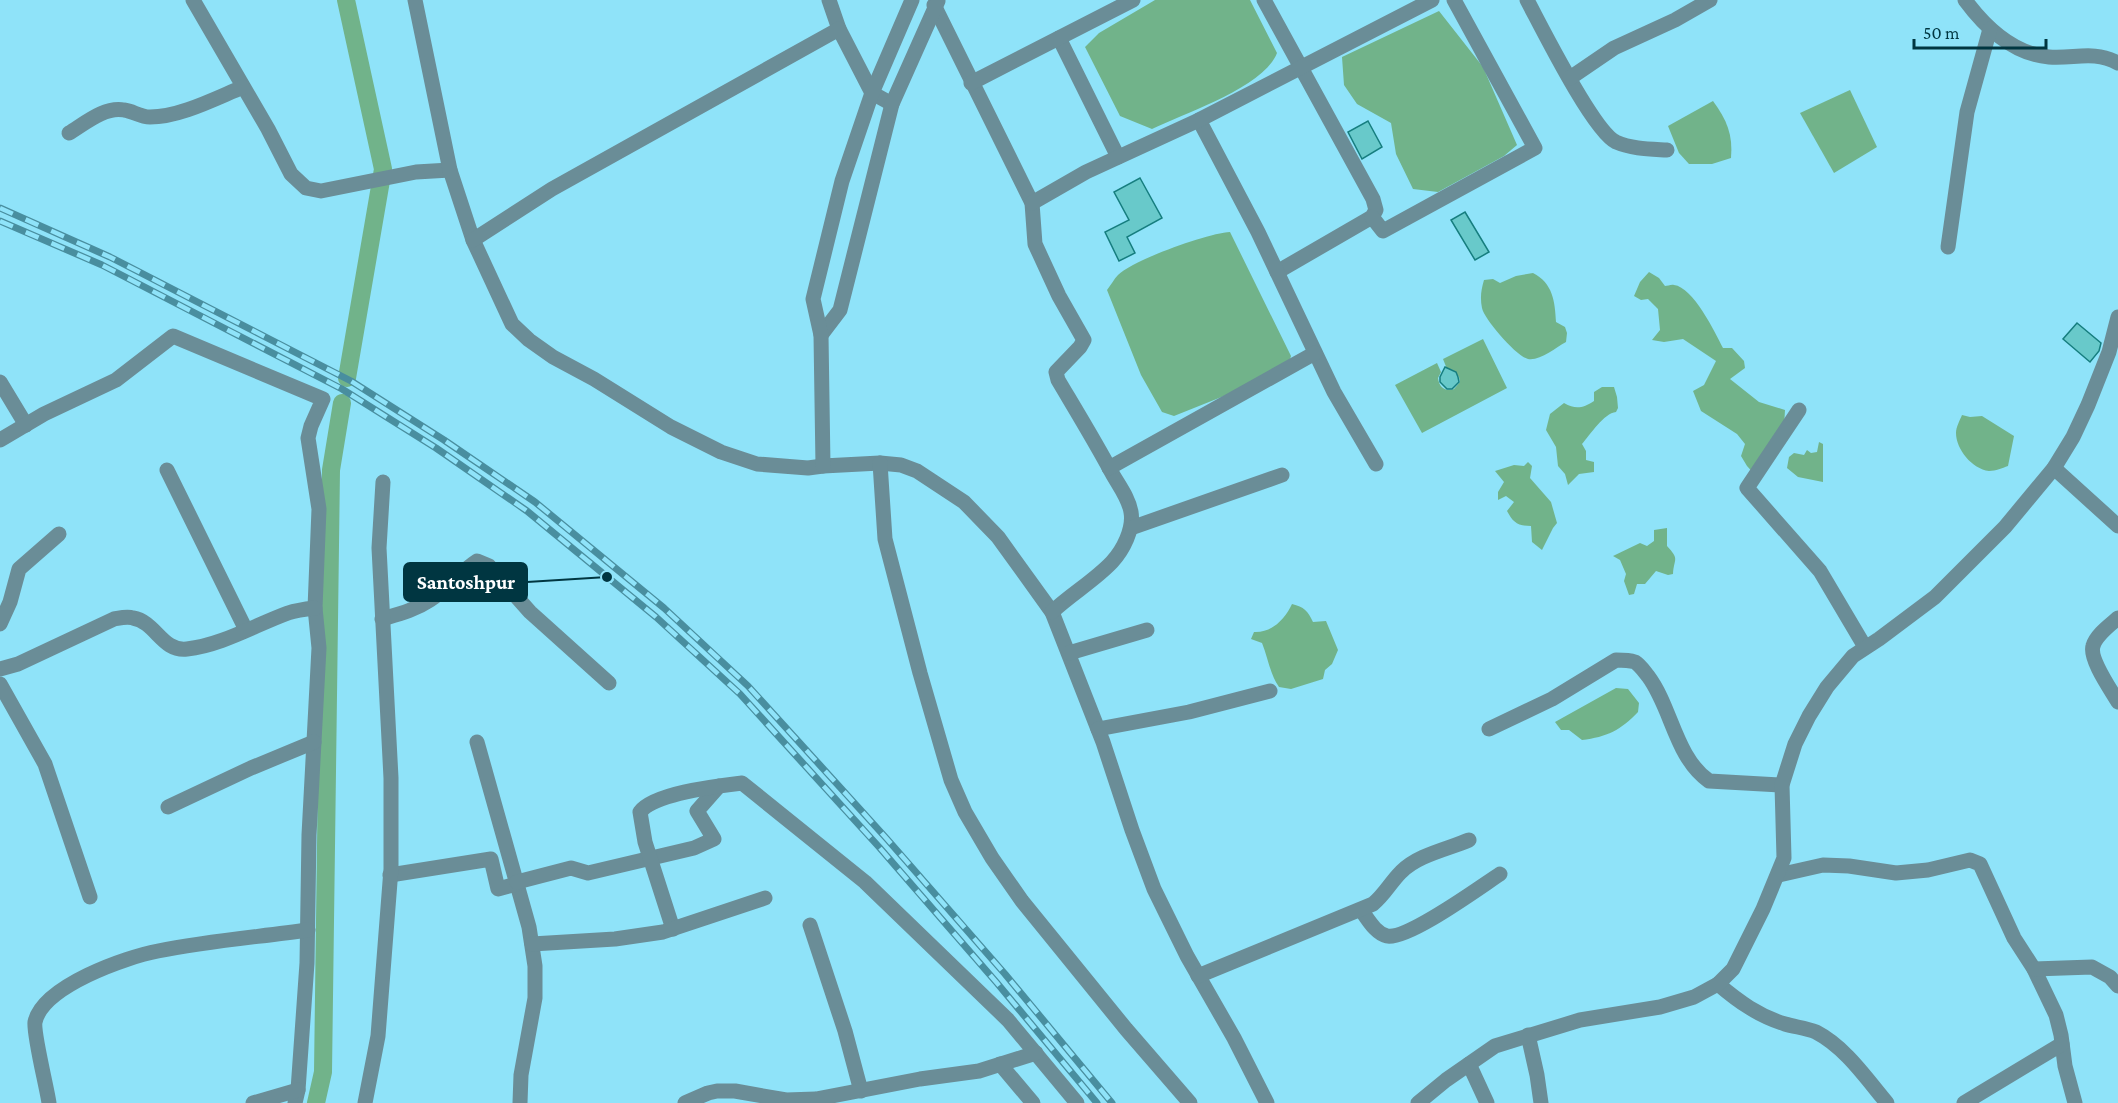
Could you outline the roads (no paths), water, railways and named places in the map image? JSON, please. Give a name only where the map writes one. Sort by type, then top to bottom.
[{"type":"street","points":[[193,0],[291,174],[306,188],[321,192],[416,172],[450,170]]},
{"type":"street","points":[[415,0],[450,170],[473,240],[512,324],[529,340],[553,357],[594,379],[671,427],[721,452],[757,464],[808,468],[880,463],[901,465],[916,471],[964,502],[998,537],[1052,612],[1098,729],[1154,889],[1267,1103]]},
{"type":"street","points":[[828,0],[838,29],[872,93],[892,104]]},
{"type":"street","points":[[823,466],[821,335],[813,299],[842,181],[872,93],[912,0]]},
{"type":"street","points":[[971,83],[1133,0]]},
{"type":"street","points":[[1264,0],[1373,199],[1376,210],[1372,217],[1277,272]]},
{"type":"street","points":[[1032,203],[1086,172],[1199,120],[1432,0]]},
{"type":"street","points":[[1372,217],[1383,231],[1535,148],[1454,0]]},
{"type":"street","points":[[1527,0],[1602,130],[1614,141],[1631,147],[1667,150]]},
{"type":"street","points":[[1570,78],[1614,48],[1675,20],[1710,0]]},
{"type":"street","points":[[1965,0],[1980,20],[1998,36],[2027,52],[2048,57],[2102,56],[2118,63]]},
{"type":"street","points":[[821,335],[840,310],[892,104],[936,3]]},
{"type":"street","points":[[936,3],[971,83],[1032,203],[1035,244],[1059,296],[1084,340],[1056,372],[1058,380],[1110,468],[1126,498],[1131,513],[1131,528],[1113,561],[1090,583],[1064,600],[1052,612]]},
{"type":"street","points":[[1948,247],[1967,112],[1990,28]]},
{"type":"street","points":[[473,240],[552,189],[838,29]]},
{"type":"street","points":[[1059,38],[1118,157]]},
{"type":"street","points":[[69,133],[114,109],[149,117],[165,115],[195,107],[243,87]]},
{"type":"street","points":[[1199,120],[1277,272],[1334,392],[1376,464]]},
{"type":"street","points":[[1418,1103],[1495,1046],[1580,1020],[1660,1007],[1694,997],[1718,984],[1733,969],[1779,875],[1784,858],[1782,784],[1795,744],[1809,716],[1833,679],[1852,656],[1935,597],[2005,526],[2054,468],[2073,437],[2088,405],[2109,352],[2118,317]]},
{"type":"street","points":[[0,440],[44,414],[116,380],[173,336],[323,399],[308,438],[319,509],[315,608],[319,648],[309,835],[307,963],[296,1097],[253,1103]]},
{"type":"street","points":[[1110,468],[1315,353]]},
{"type":"street","points":[[0,382],[26,425]]},
{"type":"street","points":[[1799,410],[1747,488],[1820,571],[1865,647]]},
{"type":"street","points":[[880,463],[885,539],[951,780],[965,812],[992,858],[1022,901],[1126,1029],[1190,1103]]},
{"type":"street","points":[[2054,468],[2118,526]]},
{"type":"street","points":[[167,470],[246,630]]},
{"type":"street","points":[[1131,528],[1282,474]]},
{"type":"street","points":[[365,1103],[378,1036],[390,875],[390,778],[379,548],[383,482]]},
{"type":"street","points":[[0,624],[10,602],[20,569],[59,534]]},
{"type":"street","points":[[382,619],[414,610],[432,599],[477,561],[483,562],[530,612],[609,683]]},
{"type":"street","points":[[0,669],[18,664],[114,619],[131,617],[141,621],[153,629],[169,646],[185,649],[217,641],[290,612],[315,608]]},
{"type":"street","points":[[2118,618],[2098,637],[2093,646],[2092,655],[2118,702]]},
{"type":"street","points":[[1069,653],[1146,630]]},
{"type":"street","points":[[1489,729],[1552,699],[1616,660],[1626,660],[1634,662],[1651,681],[1691,764],[1702,776],[1709,781],[1782,784]]},
{"type":"street","points":[[0,686],[45,764],[90,897]]},
{"type":"street","points":[[1098,729],[1189,712],[1270,691]]},
{"type":"street","points":[[168,807],[251,768],[314,742]]},
{"type":"street","points":[[477,742],[517,883],[535,966],[535,998],[521,1075],[520,1103]]},
{"type":"street","points":[[673,929],[650,858],[640,812],[643,807],[696,788],[742,783],[865,882],[1008,1020],[1077,1103]]},
{"type":"street","points":[[390,875],[491,858],[498,889],[571,868],[588,873],[694,848],[714,839],[697,811],[719,786]]},
{"type":"street","points":[[1198,975],[1362,910],[1384,896],[1402,870],[1413,862],[1469,840]]},
{"type":"street","points":[[1779,875],[1823,865],[1905,872],[1975,861],[1980,864],[2014,938],[2034,969],[2056,1015],[2065,1066],[2075,1103]]},
{"type":"street","points":[[1362,910],[1372,926],[1380,933],[1388,936],[1402,933],[1434,918],[1500,874]]},
{"type":"street","points":[[532,944],[615,939],[673,929],[765,898]]},
{"type":"street","points":[[810,925],[845,1031],[861,1091]]},
{"type":"street","points":[[49,1103],[34,1024],[44,1006],[57,993],[84,978],[131,958],[157,951],[308,930]]},
{"type":"street","points":[[2034,969],[2092,967],[2110,977],[2118,986]]},
{"type":"street","points":[[1718,984],[1754,1012],[1815,1032],[1834,1044],[1887,1103]]},
{"type":"street","points":[[1528,1035],[1541,1103]]},
{"type":"street","points":[[1964,1103],[2062,1044]]},
{"type":"street","points":[[685,1103],[717,1091],[735,1091],[774,1100],[816,1099],[920,1079],[979,1071],[1036,1053]]},
{"type":"street","points":[[1000,1064],[1033,1103]]},
{"type":"street","points":[[1470,1064],[1487,1103]]},
{"type":"waterway","points":[[346,0],[383,169],[347,378]]},
{"type":"waterway","points":[[316,1103],[323,1072],[331,470],[342,403]]},
{"type":"railway","points":[[0,208],[110,257],[351,381],[444,440],[535,502],[664,608],[748,686],[887,839],[1005,974],[1112,1103]]},
{"type":"railway","points":[[0,221],[102,265],[342,389],[436,448],[527,511],[656,617],[740,694],[879,847],[1097,1103]]},
{"type":"place","name":"Santoshpur","points":[[607,577]]}]
